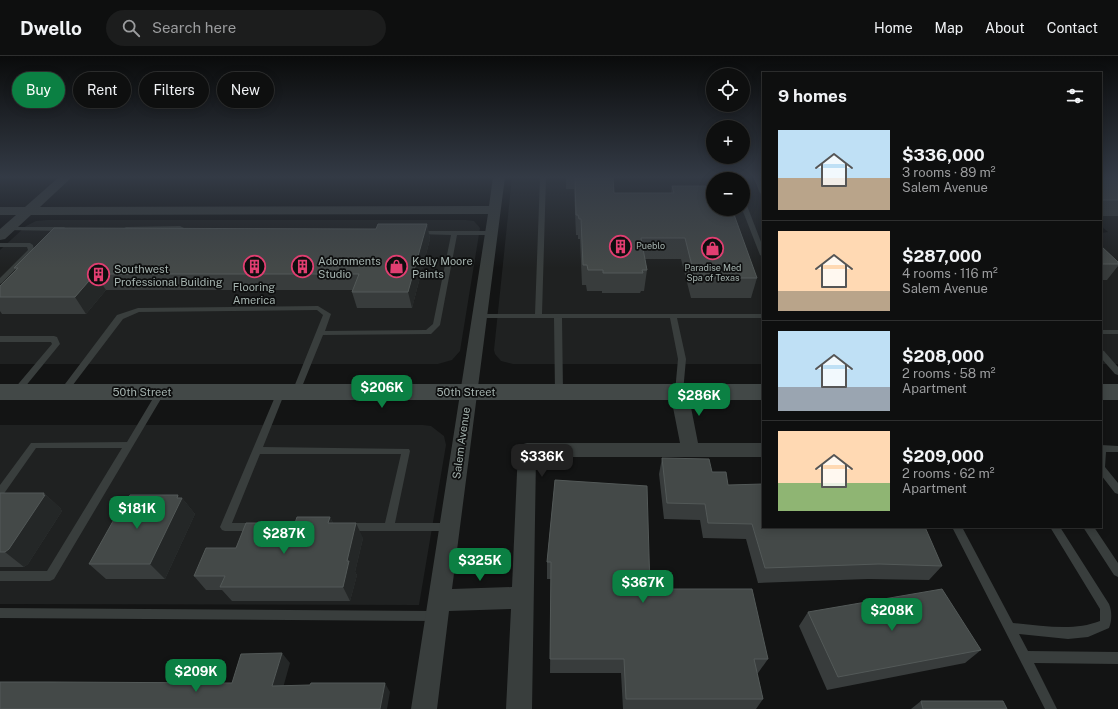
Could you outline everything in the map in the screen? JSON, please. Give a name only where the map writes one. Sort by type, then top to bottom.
[{"type":"main road","name":"50th Street","points":[[8,392],[762,392]]},
{"type":"street","points":[[4,232],[31,207]]},
{"type":"street","points":[[0,211],[495,210]]},
{"type":"street","name":"Salem Avenue","points":[[424,709],[495,210]]},
{"type":"street","points":[[679,392],[690,448]]},
{"type":"street","points":[[519,709],[527,450],[690,448],[762,450]]},
{"type":"street","points":[[438,608],[522,598]]},
{"type":"lane","points":[[538,316],[542,207]]},
{"type":"lane","points":[[748,216],[762,252]]},
{"type":"lane","points":[[118,229],[180,228],[189,233],[197,233]]},
{"type":"lane","points":[[4,232],[70,229]]},
{"type":"lane","points":[[415,233],[491,233]]},
{"type":"lane","points":[[320,333],[428,332],[436,325],[454,233]]},
{"type":"lane","points":[[0,245],[30,245],[32,250],[0,282]]},
{"type":"lane","points":[[62,392],[120,317],[138,310],[318,308],[327,314],[320,333],[257,450],[225,527],[264,527]]},
{"type":"lane","points":[[479,316],[762,316]]},
{"type":"lane","points":[[558,316],[560,392]]},
{"type":"lane","points":[[673,316],[682,360],[679,392]]},
{"type":"lane","points":[[1102,332],[1118,332]]},
{"type":"lane","points":[[0,339],[54,339],[56,344],[8,392]]},
{"type":"lane","points":[[1102,356],[1113,389]]},
{"type":"lane","points":[[0,576],[50,576],[161,392]]},
{"type":"lane","points":[[0,492],[34,445],[129,445]]},
{"type":"lane","points":[[1102,448],[1118,449]]},
{"type":"lane","points":[[257,450],[406,451],[389,527]]},
{"type":"lane","points":[[1102,468],[1118,490]]},
{"type":"lane","points":[[334,527],[450,527]]},
{"type":"lane","points":[[958,528],[1051,709]]},
{"type":"lane","points":[[1010,628],[1068,633],[1088,631],[1105,624],[1105,608],[1056,528]]},
{"type":"lane","points":[[1089,528],[1118,572]]},
{"type":"lane","points":[[0,613],[438,608]]},
{"type":"lane","points":[[1025,657],[1118,658]]},
{"type":"shaded area","points":[[509,207],[706,207],[706,216],[750,216],[750,207],[762,207],[762,364],[513,364],[501,361],[495,354],[494,350]]},
{"type":"shaded area","points":[[1102,207],[1118,207],[1118,364],[1102,364],[1102,233],[1108,232],[1102,227]]},
{"type":"shaded area","points":[[36,221],[474,221],[480,228],[460,351],[452,360],[438,364],[0,364],[0,250],[26,226]]},
{"type":"shaded area","points":[[0,425],[431,426],[444,436],[446,445],[419,605],[0,604]]},
{"type":"building","points":[[576,207],[706,207],[706,216],[735,216],[757,278],[695,278],[685,238],[641,238],[647,270],[642,270],[643,273],[603,273],[603,270],[588,270],[587,265],[583,265],[581,219],[579,219],[578,215],[576,215]]},
{"type":"building","points":[[378,224],[427,224],[408,292],[352,292],[359,274],[95,274],[75,297],[0,297],[0,286],[18,268],[14,268],[54,228],[376,229]]},
{"type":"building","points":[[1102,247],[1118,262],[1118,264],[1102,264]]},
{"type":"building","points":[[662,458],[709,459],[712,472],[726,472],[728,485],[762,484],[762,528],[925,528],[942,566],[879,564],[765,568],[752,524],[708,523],[705,504],[667,503]]},
{"type":"building","points":[[555,480],[647,486],[650,589],[752,589],[768,659],[754,659],[763,699],[626,699],[624,659],[550,659],[551,562],[547,562]]},
{"type":"building","points":[[0,493],[44,493],[43,495],[45,495],[9,549],[5,552],[0,552]]},
{"type":"building","points":[[130,495],[178,495],[177,498],[182,498],[150,564],[89,564],[126,498]]},
{"type":"building","points":[[297,517],[330,517],[328,523],[356,523],[347,561],[349,561],[343,587],[220,587],[225,576],[194,576],[206,548],[236,548],[246,523],[295,523]]},
{"type":"building","points":[[942,589],[981,650],[838,677],[808,612]]},
{"type":"building","points":[[282,653],[272,686],[310,685],[311,683],[385,683],[380,709],[0,709],[0,682],[232,683],[241,654]]},
{"type":"building","points":[[921,701],[1003,701],[1007,709],[923,709]]},
{"type":"place","name":"Pueblo","points":[[620,246]]},
{"type":"place","name":"Paradise Med Spa of Texas","points":[[713,249]]},
{"type":"place","name":"Flooring America","points":[[254,267]]},
{"type":"place","name":"Adornments Studio","points":[[302,267]]},
{"type":"place","name":"Kelly Moore Paints","points":[[397,267]]},
{"type":"place","name":"Southwest Professional Building","points":[[98,275]]}]
